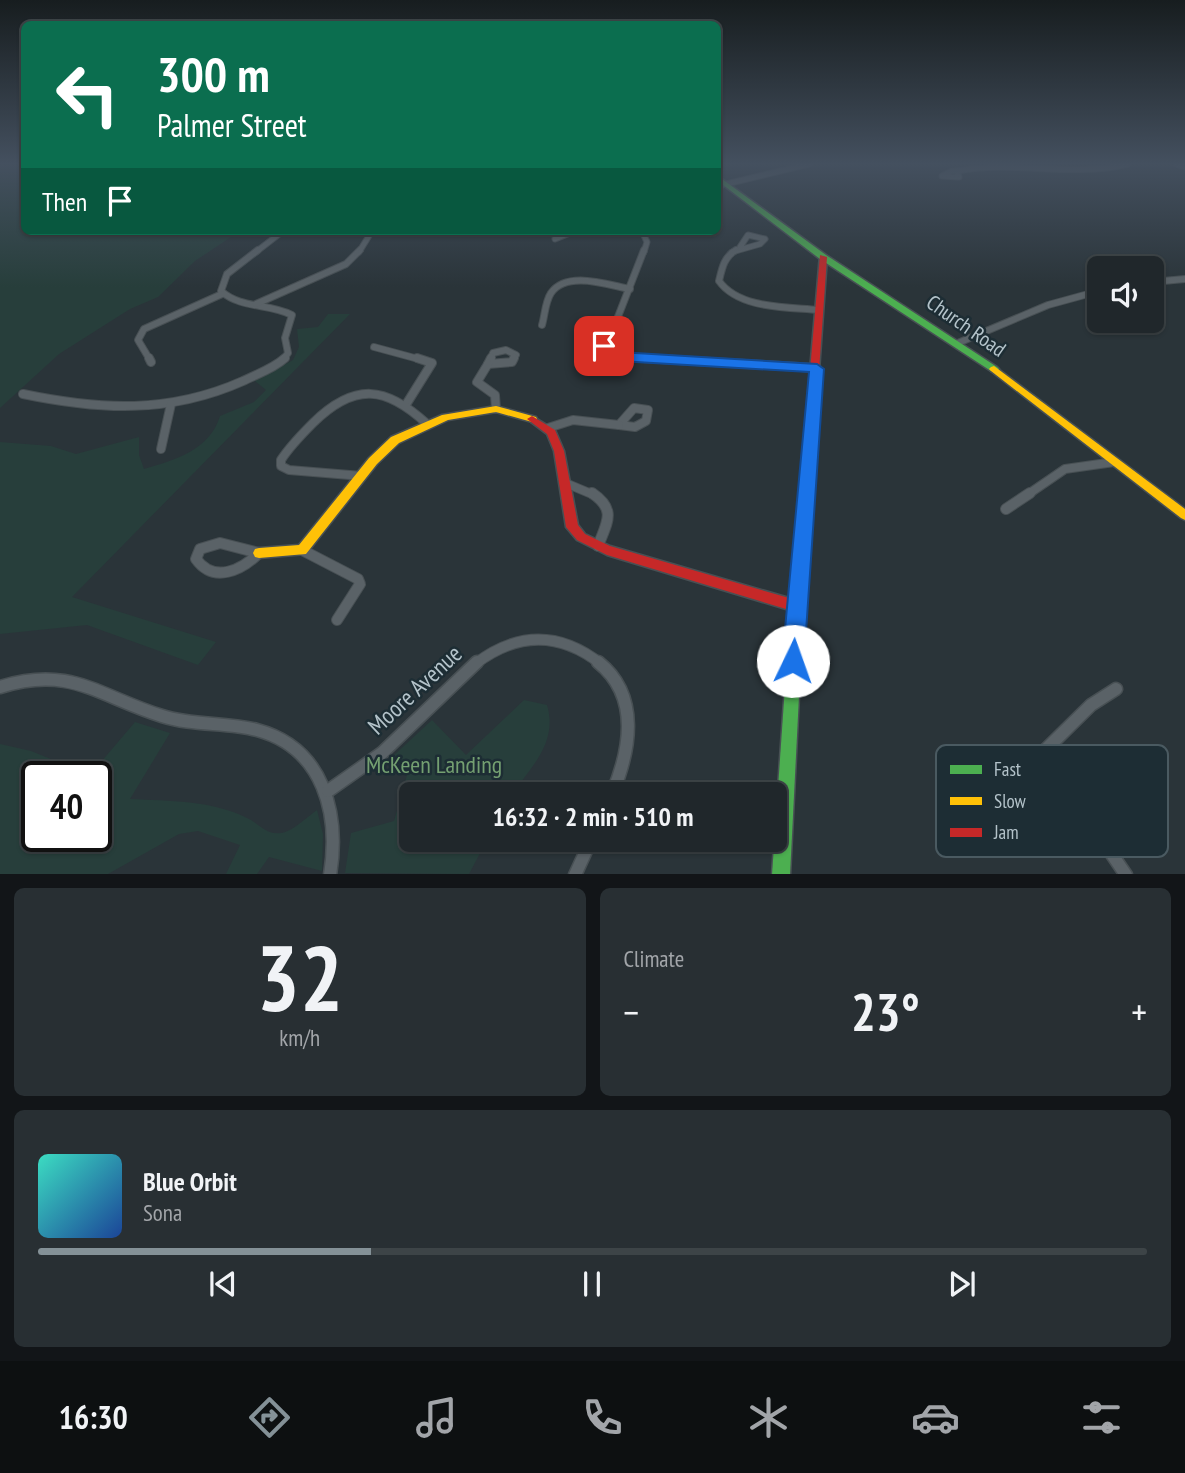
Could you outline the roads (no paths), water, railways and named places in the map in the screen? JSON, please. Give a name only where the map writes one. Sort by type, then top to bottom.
[{"type":"street","name":"Church Road","points":[[751,205],[824,257],[958,343],[1185,515]]},
{"type":"street","points":[[222,293],[227,274],[278,235]]},
{"type":"street","points":[[256,304],[346,264],[361,250],[370,235]]},
{"type":"street","points":[[555,239],[565,235]]},
{"type":"street","points":[[644,235],[647,242],[630,289],[604,346],[611,355],[817,369]]},
{"type":"street","points":[[740,247],[731,252],[723,265],[719,281],[726,290],[750,301],[818,310]]},
{"type":"street","points":[[780,874],[796,606],[824,257]]},
{"type":"street","points":[[1164,281],[1185,279]]},
{"type":"street","points":[[542,325],[550,295],[560,285],[576,282],[630,289]]},
{"type":"street","points":[[23,394],[110,410],[171,404],[222,390],[278,364],[287,356],[285,338],[292,315],[281,309],[237,301],[222,293]]},
{"type":"street","points":[[151,362],[138,340],[144,329],[222,293]]},
{"type":"street","points":[[958,343],[1040,308],[1087,294]]},
{"type":"street","points":[[374,347],[432,363],[407,403]]},
{"type":"street","points":[[488,364],[477,382],[495,395],[496,409]]},
{"type":"street","points":[[362,477],[289,470],[281,466],[281,460],[323,412],[343,398],[368,393],[407,403],[427,424]]},
{"type":"street","points":[[160,449],[171,404]]},
{"type":"street","points":[[302,550],[394,440],[427,424],[462,413],[496,409],[520,413],[548,428],[559,451],[572,527],[598,545],[796,606]]},
{"type":"street","points":[[548,428],[573,420],[619,425]]},
{"type":"street","points":[[1006,509],[1065,469],[1114,462]]},
{"type":"street","points":[[563,482],[589,491],[605,502],[608,522],[598,545]]},
{"type":"street","points":[[259,553],[242,568],[228,572],[203,568],[196,559],[200,549],[215,543],[259,553],[302,550],[358,579],[360,584],[337,620]]},
{"type":"street","name":"Moore Avenue","points":[[328,791],[376,758],[475,664],[501,649],[546,638],[574,645],[596,659],[614,677],[625,699],[630,721],[630,744],[625,767],[618,782]]},
{"type":"street","points":[[0,687],[25,680],[59,677],[83,682],[168,718],[270,734],[303,754],[318,772],[328,791],[335,840],[330,874]]},
{"type":"street","points":[[1050,745],[1091,705],[1116,690]]},
{"type":"street","points":[[575,874],[585,852]]},
{"type":"street","points":[[1114,857],[1126,874]]},
{"type":"park label","name":"McKeen Landing","points":[[434,765]]}]
